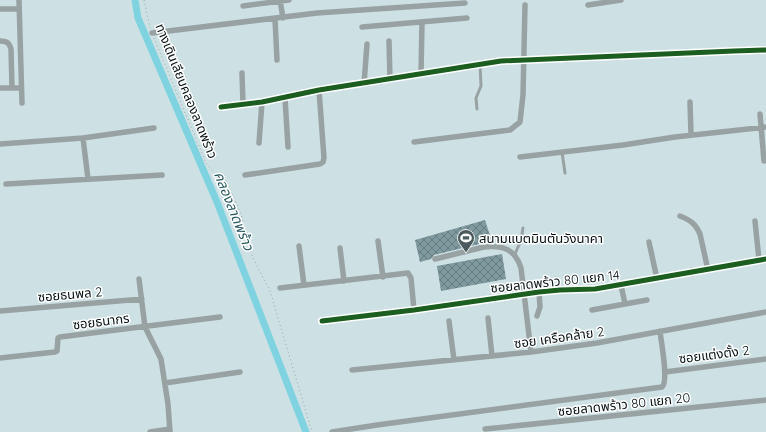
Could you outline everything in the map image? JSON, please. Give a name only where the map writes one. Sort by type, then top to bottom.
[{"type":"street","points":[[18,0],[22,104]]},
{"type":"street","points":[[243,6],[289,0]]},
{"type":"street","points":[[588,5],[621,0]]},
{"type":"street","points":[[280,1],[283,18]]},
{"type":"street","points":[[152,33],[317,14],[465,3]]},
{"type":"street","points":[[414,142],[510,130],[520,122],[523,95],[525,5]]},
{"type":"street","points":[[0,8],[18,9]]},
{"type":"street","points":[[362,26],[467,18]]},
{"type":"street","points":[[275,19],[277,60]]},
{"type":"street","points":[[421,75],[422,22]]},
{"type":"street","points":[[0,41],[10,44],[12,88]]},
{"type":"street","points":[[389,41],[390,80]]},
{"type":"street","points":[[364,84],[368,44]]},
{"type":"street","points":[[221,107],[262,102],[318,90],[390,80],[501,61],[766,50]]},
{"type":"street","points":[[242,73],[243,104]]},
{"type":"street","points":[[0,88],[22,88]]},
{"type":"street","points":[[245,175],[320,164],[323,162],[324,158],[318,90]]},
{"type":"street","points":[[285,98],[288,147]]},
{"type":"street","points":[[259,143],[262,102]]},
{"type":"street","points":[[690,102],[691,135]]},
{"type":"street","points":[[760,114],[763,127],[764,161]]},
{"type":"street","points":[[520,157],[763,127]]},
{"type":"street","points":[[0,144],[83,138],[154,128]]},
{"type":"street","points":[[83,138],[88,179]]},
{"type":"street","points":[[6,184],[162,175]]},
{"type":"street","points":[[680,216],[690,220],[697,228],[700,234],[708,270]]},
{"type":"street","points":[[755,220],[760,260]]},
{"type":"street","points":[[378,241],[383,277]]},
{"type":"street","points":[[649,242],[657,279]]},
{"type":"street","points":[[300,246],[304,285]]},
{"type":"street","points":[[435,259],[491,246],[507,249],[515,254],[521,268],[522,294],[531,352]]},
{"type":"street","points":[[340,248],[344,281]]},
{"type":"street","name":"ซอยลาดพร้าว 80 แยก 14","points":[[322,321],[414,310],[539,292],[595,289],[766,259]]},
{"type":"street","points":[[280,288],[408,273],[414,310]]},
{"type":"street","points":[[139,279],[145,327],[161,359],[166,383],[170,431],[150,432]]},
{"type":"street","points":[[621,285],[625,304]]},
{"type":"street","points":[[537,316],[540,307],[539,292]]},
{"type":"street","name":"ซอยธนพล 2","points":[[0,311],[142,299]]},
{"type":"street","points":[[592,310],[647,300]]},
{"type":"street","name":"ซอย เครือคล้าย 2","points":[[352,370],[531,352],[597,343],[766,312]]},
{"type":"street","points":[[145,327],[220,317]]},
{"type":"street","points":[[488,318],[492,356]]},
{"type":"street","points":[[449,321],[454,360]]},
{"type":"street","name":"ซอยธนากร","points":[[0,358],[55,352],[57,351],[58,338],[60,337],[145,327]]},
{"type":"street","points":[[335,432],[378,425],[662,388],[665,384],[665,372],[660,331]]},
{"type":"street","name":"ซอยแต่งตั้ง 2","points":[[665,372],[766,359]]},
{"type":"street","points":[[166,383],[240,372]]},
{"type":"street","name":"ซอยลาดพร้าว 80 แยก 20","points":[[484,429],[766,400]]},
{"type":"lane","points":[[477,109],[476,98],[481,86],[480,65]]},
{"type":"lane","points":[[562,152],[565,173]]},
{"type":"lane","points":[[515,254],[521,240],[523,228]]},
{"type":"lane","points":[[494,288],[513,288],[522,294]]},
{"type":"building","points":[[485,220],[492,242],[434,255],[431,259],[420,262],[415,240]]},
{"type":"building","points":[[502,254],[506,279],[441,291],[437,266]]},
{"type":"waterway","name":"คลองลาดพร้าว","points":[[135,0],[138,18],[217,202],[306,432]]},
{"type":"cycle path","points":[[221,107],[262,102],[319,90],[501,61],[766,50]]},
{"type":"cycle path","points":[[322,321],[414,310],[539,292],[595,289],[766,259]]},
{"type":"place","name":"สนามแบตมินตันวังนาคา","points":[[466,253]]}]
